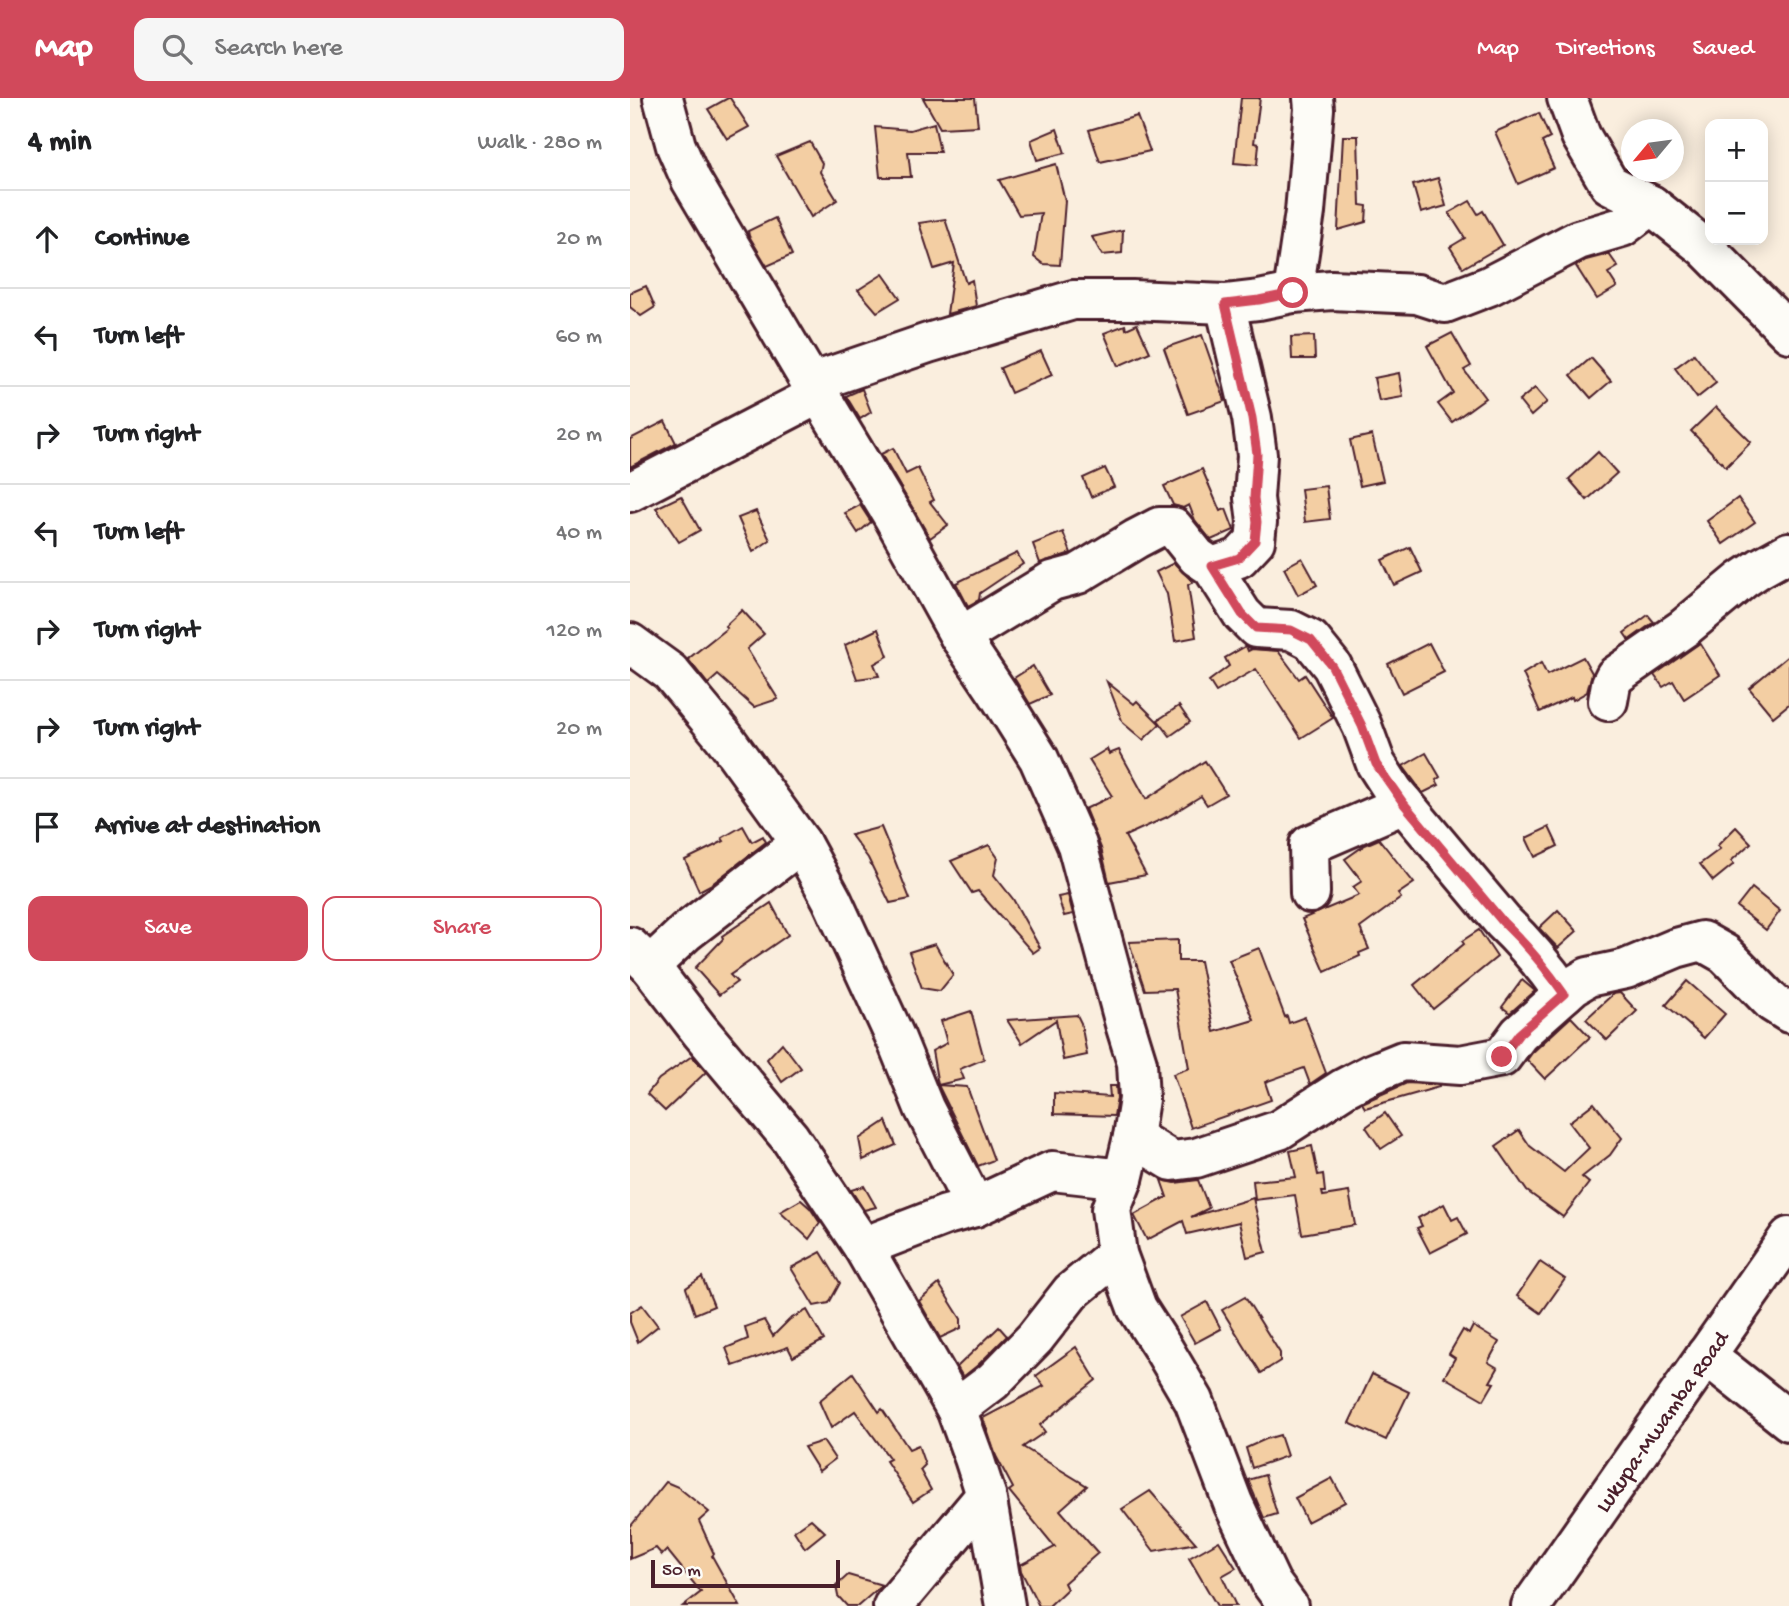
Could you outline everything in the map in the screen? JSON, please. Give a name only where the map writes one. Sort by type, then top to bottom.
[{"type":"street","points":[[663,98],[676,146],[691,180],[894,517],[960,637],[1039,759],[1077,845],[1137,1063],[1139,1099],[1133,1138],[1123,1179],[1111,1209],[1117,1254],[1137,1307],[1194,1401],[1233,1503],[1270,1583],[1288,1606]]},
{"type":"street","points":[[1293,293],[1305,212],[1313,98]]},
{"type":"street","points":[[1567,98],[1581,136],[1609,184],[1651,205],[1705,248],[1789,333]]},
{"type":"street","points":[[630,492],[815,388],[928,343],[1073,300],[1225,304],[1332,290],[1417,294],[1445,303],[1489,286],[1578,240],[1622,227],[1651,205]]},
{"type":"street","points":[[1212,566],[1239,558],[1255,541],[1257,522],[1254,498],[1257,454],[1252,418],[1225,304]]},
{"type":"street","points":[[960,637],[1052,581],[1078,574],[1159,527],[1173,527],[1198,557],[1212,566],[1242,614],[1256,628],[1291,630],[1311,640],[1332,666],[1362,726],[1376,764],[1404,804],[1503,922],[1546,968],[1564,994]]},
{"type":"street","points":[[1608,702],[1615,676],[1684,628],[1742,580],[1789,552]]},
{"type":"street","points":[[630,643],[670,672],[724,737],[801,843],[832,900],[896,1039],[924,1108],[975,1207]]},
{"type":"street","points":[[1310,892],[1309,845],[1404,804]]},
{"type":"street","points":[[801,843],[686,932],[640,957],[790,1138],[863,1247],[956,1409],[986,1495],[1005,1606]]},
{"type":"street","points":[[1133,1138],[1172,1161],[1196,1158],[1279,1130],[1344,1088],[1403,1061],[1460,1065],[1502,1057],[1519,1034],[1564,994],[1588,977],[1626,969],[1676,948],[1702,941],[1725,954],[1773,1003],[1789,1013]]},
{"type":"street","points":[[863,1247],[946,1215],[975,1207],[1052,1171],[1123,1179]]},
{"type":"street","name":"Lukupa-Mwamba Road","points":[[1531,1606],[1789,1237]]},
{"type":"street","points":[[956,1409],[993,1381],[1035,1338],[1071,1292],[1117,1254]]},
{"type":"street","points":[[1706,1355],[1789,1420]]},
{"type":"street","points":[[893,1606],[986,1495]]},
{"type":"building","points":[[728,98],[749,127],[727,139],[708,109]]},
{"type":"building","points":[[923,98],[975,98],[978,126],[940,128]]},
{"type":"building","points":[[1241,98],[1260,98],[1254,143],[1259,144],[1257,165],[1234,163]]},
{"type":"building","points":[[1539,113],[1550,138],[1542,142],[1554,168],[1518,184],[1495,132]]},
{"type":"building","points":[[1137,116],[1150,151],[1100,162],[1089,130]]},
{"type":"building","points":[[934,123],[940,152],[908,152],[911,177],[880,177],[875,127],[910,130]]},
{"type":"building","points":[[1057,129],[1065,153],[1037,160],[1031,140]]},
{"type":"building","points":[[1343,136],[1358,136],[1360,205],[1367,206],[1366,222],[1338,230]]},
{"type":"building","points":[[810,142],[822,163],[820,172],[837,200],[811,217],[776,156]]},
{"type":"building","points":[[1056,164],[1065,201],[1060,265],[1043,264],[1034,257],[1041,213],[1019,215],[999,180]]},
{"type":"building","points":[[1438,178],[1446,206],[1421,213],[1413,185]]},
{"type":"building","points":[[1470,201],[1478,214],[1483,211],[1503,245],[1463,268],[1450,247],[1465,238],[1449,213]]},
{"type":"building","points":[[775,218],[792,255],[767,266],[748,231]]},
{"type":"building","points":[[945,219],[966,283],[972,280],[976,306],[947,314],[954,263],[934,269],[919,223]]},
{"type":"building","points":[[1123,230],[1122,253],[1102,255],[1092,237]]},
{"type":"building","points":[[1609,254],[1618,267],[1608,273],[1617,287],[1597,299],[1576,266],[1586,260]]},
{"type":"building","points":[[883,274],[900,298],[877,312],[858,290]]},
{"type":"building","points":[[646,286],[655,307],[641,316],[630,307],[630,293]]},
{"type":"building","points":[[1137,324],[1150,352],[1118,366],[1104,333],[1125,325],[1126,329]]},
{"type":"building","points":[[1452,333],[1471,366],[1464,370],[1485,398],[1452,422],[1438,404],[1453,393],[1427,346]]},
{"type":"building","points":[[1202,335],[1225,401],[1188,414],[1164,348]]},
{"type":"building","points":[[1314,336],[1315,359],[1292,359],[1291,337]]},
{"type":"building","points":[[1041,351],[1052,375],[1011,393],[1000,368]]},
{"type":"building","points":[[1694,354],[1716,383],[1697,398],[1675,368]]},
{"type":"building","points":[[1591,358],[1611,381],[1591,398],[1571,375]]},
{"type":"building","points":[[1399,373],[1403,397],[1379,401],[1374,378]]},
{"type":"building","points":[[1535,388],[1547,402],[1531,416],[1519,401]]},
{"type":"building","points":[[862,389],[871,412],[860,419],[846,396]]},
{"type":"building","points":[[1716,407],[1751,442],[1726,467],[1691,431]]},
{"type":"building","points":[[665,421],[676,443],[630,467],[630,439]]},
{"type":"building","points":[[1372,435],[1383,481],[1360,486],[1350,440]]},
{"type":"building","points":[[893,448],[906,474],[918,468],[934,500],[930,502],[948,525],[930,538],[881,454]]},
{"type":"building","points":[[1598,452],[1617,473],[1587,500],[1569,479]]},
{"type":"building","points":[[1105,468],[1114,487],[1091,497],[1083,478]]},
{"type":"building","points":[[1202,469],[1220,511],[1226,509],[1234,530],[1211,540],[1195,520],[1189,505],[1183,508],[1173,505],[1164,486]]},
{"type":"building","points":[[1326,486],[1330,519],[1305,522],[1301,489]]},
{"type":"building","points":[[681,496],[700,530],[679,542],[656,508]]},
{"type":"building","points":[[1738,498],[1755,522],[1723,544],[1707,521]]},
{"type":"building","points":[[860,505],[871,522],[858,533],[845,513]]},
{"type":"building","points":[[756,511],[770,540],[753,552],[738,518]]},
{"type":"building","points":[[1063,532],[1071,553],[1040,563],[1033,544]]},
{"type":"building","points":[[1410,547],[1422,572],[1394,585],[1382,560]]},
{"type":"building","points":[[1017,553],[1023,564],[980,593],[979,600],[968,606],[956,583]]},
{"type":"building","points":[[1302,558],[1317,585],[1298,595],[1284,568]]},
{"type":"building","points":[[1174,563],[1193,582],[1188,585],[1196,637],[1175,641],[1167,594],[1156,572]]},
{"type":"building","points":[[742,610],[764,634],[747,649],[778,699],[754,707],[718,675],[708,684],[688,659],[727,628],[725,626]]},
{"type":"building","points":[[1648,615],[1654,622],[1629,640],[1624,633]]},
{"type":"building","points":[[878,629],[888,656],[874,664],[879,676],[857,679],[845,645]]},
{"type":"building","points":[[1429,643],[1444,672],[1402,693],[1388,664]]},
{"type":"building","points":[[1700,643],[1720,675],[1684,699],[1673,681],[1663,687],[1654,675]]},
{"type":"building","points":[[1246,646],[1248,651],[1278,651],[1299,679],[1305,675],[1333,718],[1301,738],[1256,669],[1216,692],[1209,681],[1229,666],[1225,658]]},
{"type":"building","points":[[1789,655],[1789,704],[1773,717],[1749,688]]},
{"type":"building","points":[[1583,657],[1592,673],[1587,692],[1540,712],[1523,674],[1541,663],[1547,675]]},
{"type":"building","points":[[1033,666],[1050,695],[1030,704],[1014,678]]},
{"type":"building","points":[[1107,682],[1134,704],[1137,701],[1160,724],[1143,740],[1123,723]]},
{"type":"building","points":[[1179,706],[1190,722],[1170,736],[1158,720]]},
{"type":"building","points":[[1107,749],[1109,754],[1119,750],[1146,799],[1205,761],[1226,794],[1207,805],[1201,796],[1167,817],[1125,836],[1146,875],[1109,882],[1101,848],[1085,809],[1112,796],[1089,760]]},
{"type":"building","points":[[1426,753],[1440,777],[1436,780],[1439,785],[1423,793],[1403,766]]},
{"type":"building","points":[[743,826],[752,842],[763,836],[766,842],[699,891],[685,860],[724,841],[722,838]]},
{"type":"building","points":[[881,827],[910,899],[890,903],[868,858],[851,835]]},
{"type":"building","points":[[1549,827],[1558,846],[1535,857],[1526,838]]},
{"type":"building","points":[[1736,827],[1751,843],[1731,861],[1734,864],[1713,881],[1700,864],[1720,849],[1717,846]]},
{"type":"building","points":[[1379,839],[1414,883],[1398,894],[1401,898],[1360,928],[1369,949],[1325,972],[1302,919],[1359,895],[1353,887],[1362,881],[1345,859]]},
{"type":"building","points":[[989,845],[998,858],[994,875],[1013,899],[1040,948],[1033,953],[978,891],[972,893],[951,861]]},
{"type":"building","points":[[1752,888],[1780,911],[1766,930],[1737,907]]},
{"type":"building","points":[[1068,895],[1073,914],[1064,916],[1058,897]]},
{"type":"building","points":[[771,903],[788,935],[730,975],[737,982],[719,995],[695,968],[723,939],[722,936]]},
{"type":"building","points":[[1558,910],[1577,931],[1558,948],[1539,928]]},
{"type":"building","points":[[1479,930],[1497,957],[1433,1009],[1414,985],[1464,944],[1462,941]]},
{"type":"building","points":[[1178,940],[1178,961],[1200,961],[1214,1032],[1254,1020],[1229,960],[1259,948],[1285,1017],[1287,1016],[1289,1023],[1305,1017],[1326,1073],[1310,1084],[1304,1068],[1265,1082],[1271,1100],[1191,1128],[1173,1074],[1189,1068],[1175,989],[1145,990],[1129,942]]},
{"type":"building","points":[[935,944],[953,975],[940,991],[922,988],[909,952]]},
{"type":"building","points":[[1522,980],[1535,991],[1510,1013],[1502,1007]]},
{"type":"building","points":[[1687,981],[1725,1014],[1704,1038],[1666,1005]]},
{"type":"building","points":[[1620,993],[1637,1011],[1607,1040],[1586,1019],[1613,994]]},
{"type":"building","points":[[971,1011],[984,1059],[960,1069],[964,1079],[938,1085],[932,1051],[947,1043],[941,1021]]},
{"type":"building","points":[[1077,1015],[1087,1055],[1063,1060],[1056,1020],[1022,1043],[1007,1020]]},
{"type":"building","points":[[1571,1017],[1590,1037],[1545,1079],[1527,1060]]},
{"type":"building","points":[[782,1043],[801,1068],[782,1082],[767,1059]]},
{"type":"building","points":[[692,1056],[706,1072],[665,1111],[647,1094],[659,1079]]},
{"type":"building","points":[[1407,1083],[1439,1087],[1365,1108],[1362,1103]]},
{"type":"building","points":[[938,1085],[967,1087],[994,1160],[978,1166]]},
{"type":"building","points":[[1109,1086],[1116,1086],[1114,1116],[1054,1114],[1054,1093],[1110,1097]]},
{"type":"building","points":[[1594,1103],[1622,1138],[1610,1155],[1582,1177],[1589,1183],[1563,1217],[1527,1191],[1496,1146],[1519,1130],[1530,1146],[1564,1172],[1589,1148],[1569,1122]]},
{"type":"building","points":[[1385,1113],[1401,1136],[1381,1149],[1366,1127]]},
{"type":"building","points":[[886,1121],[896,1145],[863,1160],[859,1139]]},
{"type":"building","points":[[1312,1146],[1318,1175],[1323,1174],[1323,1196],[1349,1192],[1355,1225],[1302,1234],[1295,1195],[1255,1200],[1253,1181],[1296,1177],[1290,1151]]},
{"type":"building","points":[[1161,1180],[1175,1183],[1198,1180],[1209,1208],[1191,1217],[1253,1198],[1266,1252],[1247,1257],[1239,1222],[1187,1234],[1183,1221],[1147,1240],[1134,1215],[1167,1197]]},
{"type":"building","points":[[864,1186],[876,1207],[864,1210],[851,1190]]},
{"type":"building","points":[[801,1200],[820,1223],[809,1239],[780,1212]]},
{"type":"building","points":[[1444,1204],[1452,1220],[1458,1217],[1467,1234],[1430,1253],[1417,1228],[1422,1226],[1418,1218]]},
{"type":"building","points":[[821,1252],[840,1283],[829,1303],[814,1306],[791,1268]]},
{"type":"building","points":[[1540,1262],[1565,1279],[1541,1313],[1517,1296]]},
{"type":"building","points":[[702,1277],[714,1306],[695,1314],[686,1288]]},
{"type":"building","points":[[939,1284],[961,1319],[961,1328],[940,1338],[919,1301]]},
{"type":"building","points":[[1245,1297],[1280,1353],[1280,1361],[1261,1373],[1222,1310]]},
{"type":"building","points":[[1207,1302],[1221,1329],[1195,1343],[1180,1317]]},
{"type":"building","points":[[642,1305],[658,1326],[638,1342],[630,1322],[630,1313]]},
{"type":"building","points":[[807,1310],[824,1340],[793,1357],[788,1347],[733,1366],[726,1348],[748,1339],[745,1327],[764,1320],[773,1336],[790,1319]]},
{"type":"building","points":[[1473,1326],[1499,1342],[1488,1362],[1498,1368],[1490,1382],[1494,1383],[1484,1400],[1444,1377],[1455,1358],[1449,1354],[1463,1330],[1469,1334]]},
{"type":"building","points":[[999,1327],[1007,1336],[963,1377],[957,1367]]},
{"type":"building","points":[[1076,1347],[1096,1380],[1040,1425],[1045,1432],[1023,1447],[1087,1486],[1060,1510],[1098,1553],[1064,1583],[1067,1589],[1049,1606],[1039,1606],[1020,1565],[1055,1547],[1009,1491],[1013,1488],[996,1456],[983,1418],[1044,1386],[1036,1376]]},
{"type":"building","points":[[853,1373],[879,1412],[882,1409],[909,1449],[918,1445],[925,1465],[920,1470],[931,1490],[913,1502],[886,1461],[890,1459],[855,1411],[831,1428],[819,1401]]},
{"type":"building","points":[[1372,1374],[1409,1392],[1386,1440],[1349,1423]]},
{"type":"building","points":[[1280,1435],[1287,1456],[1252,1468],[1246,1448]]},
{"type":"building","points":[[823,1441],[835,1459],[819,1471],[804,1447]]},
{"type":"building","points":[[1265,1475],[1277,1514],[1264,1518],[1248,1480]]},
{"type":"building","points":[[1332,1478],[1345,1502],[1307,1522],[1295,1498]]},
{"type":"building","points":[[666,1482],[678,1487],[709,1512],[699,1521],[714,1554],[712,1556],[740,1606],[683,1606],[701,1592],[667,1550],[662,1555],[656,1548],[630,1559],[630,1527]]},
{"type":"building","points":[[1150,1491],[1196,1543],[1154,1551],[1122,1509]]},
{"type":"building","points":[[811,1519],[825,1532],[805,1548],[794,1531]]},
{"type":"building","points":[[1219,1541],[1236,1568],[1222,1576],[1236,1606],[1217,1606],[1189,1558]]},
{"type":"building","points":[[848,1575],[882,1585],[858,1606],[847,1606],[838,1596],[836,1586]]},
{"type":"route","points":[[1293,293],[1225,304],[1252,418],[1257,454],[1254,498],[1257,522],[1255,541],[1239,558],[1212,566],[1242,614],[1256,628],[1291,630],[1311,640],[1332,666],[1362,726],[1376,764],[1394,792],[1503,922],[1546,968],[1564,994],[1519,1034],[1502,1057]]}]
